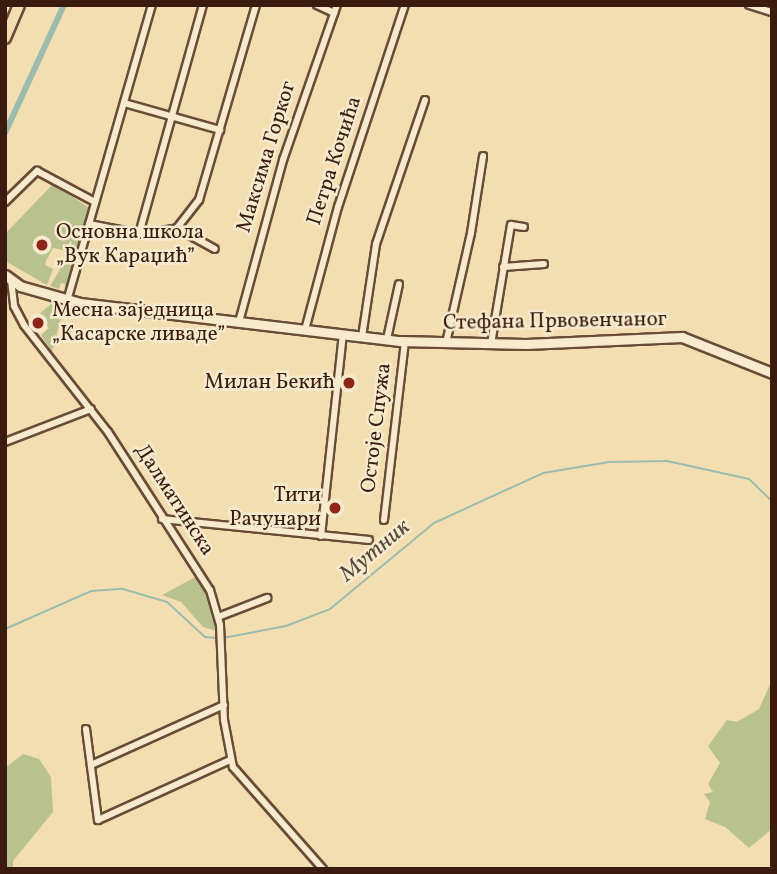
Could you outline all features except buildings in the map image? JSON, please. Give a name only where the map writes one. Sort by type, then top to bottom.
[{"type":"main road","points":[[5,38],[19,5]]},
{"type":"street","points":[[67,301],[152,5]]},
{"type":"street","points":[[139,234],[203,5]]},
{"type":"street","points":[[177,228],[199,200],[257,5]]},
{"type":"street","points":[[317,5],[335,9]]},
{"type":"street","name":"Петра Кочића","points":[[305,330],[338,207],[405,5]]},
{"type":"street","points":[[749,5],[772,12]]},
{"type":"street","name":"Максима Горког","points":[[239,322],[268,207],[335,9]]},
{"type":"street","points":[[362,337],[376,244],[425,100]]},
{"type":"street","points":[[124,103],[220,130]]},
{"type":"street","points":[[446,343],[471,233],[483,156]]},
{"type":"street","points":[[5,202],[37,170],[95,202]]},
{"type":"street","points":[[89,224],[139,234],[177,228],[215,249]]},
{"type":"street","points":[[491,344],[511,225],[524,228]]},
{"type":"street","points":[[503,267],[544,264]]},
{"type":"street","name":"Стефана Првовенчаног","points":[[8,278],[67,301],[387,340],[491,344],[675,336],[772,373]]},
{"type":"street","name":"Далматинска","points":[[8,278],[13,299],[24,324],[91,409],[162,519],[201,572],[218,617],[230,760],[250,789],[323,869]]},
{"type":"street","points":[[387,340],[399,284]]},
{"type":"street","points":[[5,303],[13,299]]},
{"type":"street","points":[[321,536],[343,335]]},
{"type":"street","name":"Остоје Спужа","points":[[384,520],[405,341]]},
{"type":"street","points":[[5,442],[91,409]]},
{"type":"street","points":[[162,519],[369,540]]},
{"type":"street","points":[[218,617],[267,598]]},
{"type":"street","points":[[91,765],[224,705]]},
{"type":"street","points":[[86,729],[98,820],[230,760]]},
{"type":"green space","name":"Основна школа „Вук Караџић”","points":[[53,184],[89,208],[65,291],[65,284],[61,283],[59,289],[50,286],[68,256],[63,250],[53,248],[46,261],[45,265],[53,269],[47,285],[5,261],[5,234]]},
{"type":"green space","points":[[51,304],[64,307],[52,352],[41,335],[49,328],[38,315]]},
{"type":"green space","points":[[199,575],[212,603],[217,631],[203,627],[181,602],[162,595]]},
{"type":"green space","points":[[772,680],[772,829],[749,848],[725,827],[705,819],[710,802],[704,794],[713,792],[708,784],[720,763],[708,746],[727,720],[737,722],[759,709]]},
{"type":"green space","points":[[23,754],[39,759],[51,777],[53,812],[13,861],[13,869],[5,869],[5,768]]},
{"type":"waterway","points":[[5,133],[64,5]]},
{"type":"waterway","name":"Мутник","points":[[223,638],[286,626],[330,609],[434,523],[543,473],[609,462],[667,461],[749,479],[772,501]]},
{"type":"waterway","name":"Мутник","points":[[5,629],[91,591],[123,589],[167,602],[205,637],[218,638]]},
{"type":"place","name":"Основна школа „Вук Караџић”","points":[[42,245]]},
{"type":"place","name":"Месна заједница „Касарске ливаде”","points":[[38,323]]},
{"type":"place","name":"Милан Бекић","points":[[349,383]]},
{"type":"place","name":"Тити Рачунари","points":[[335,508]]}]
